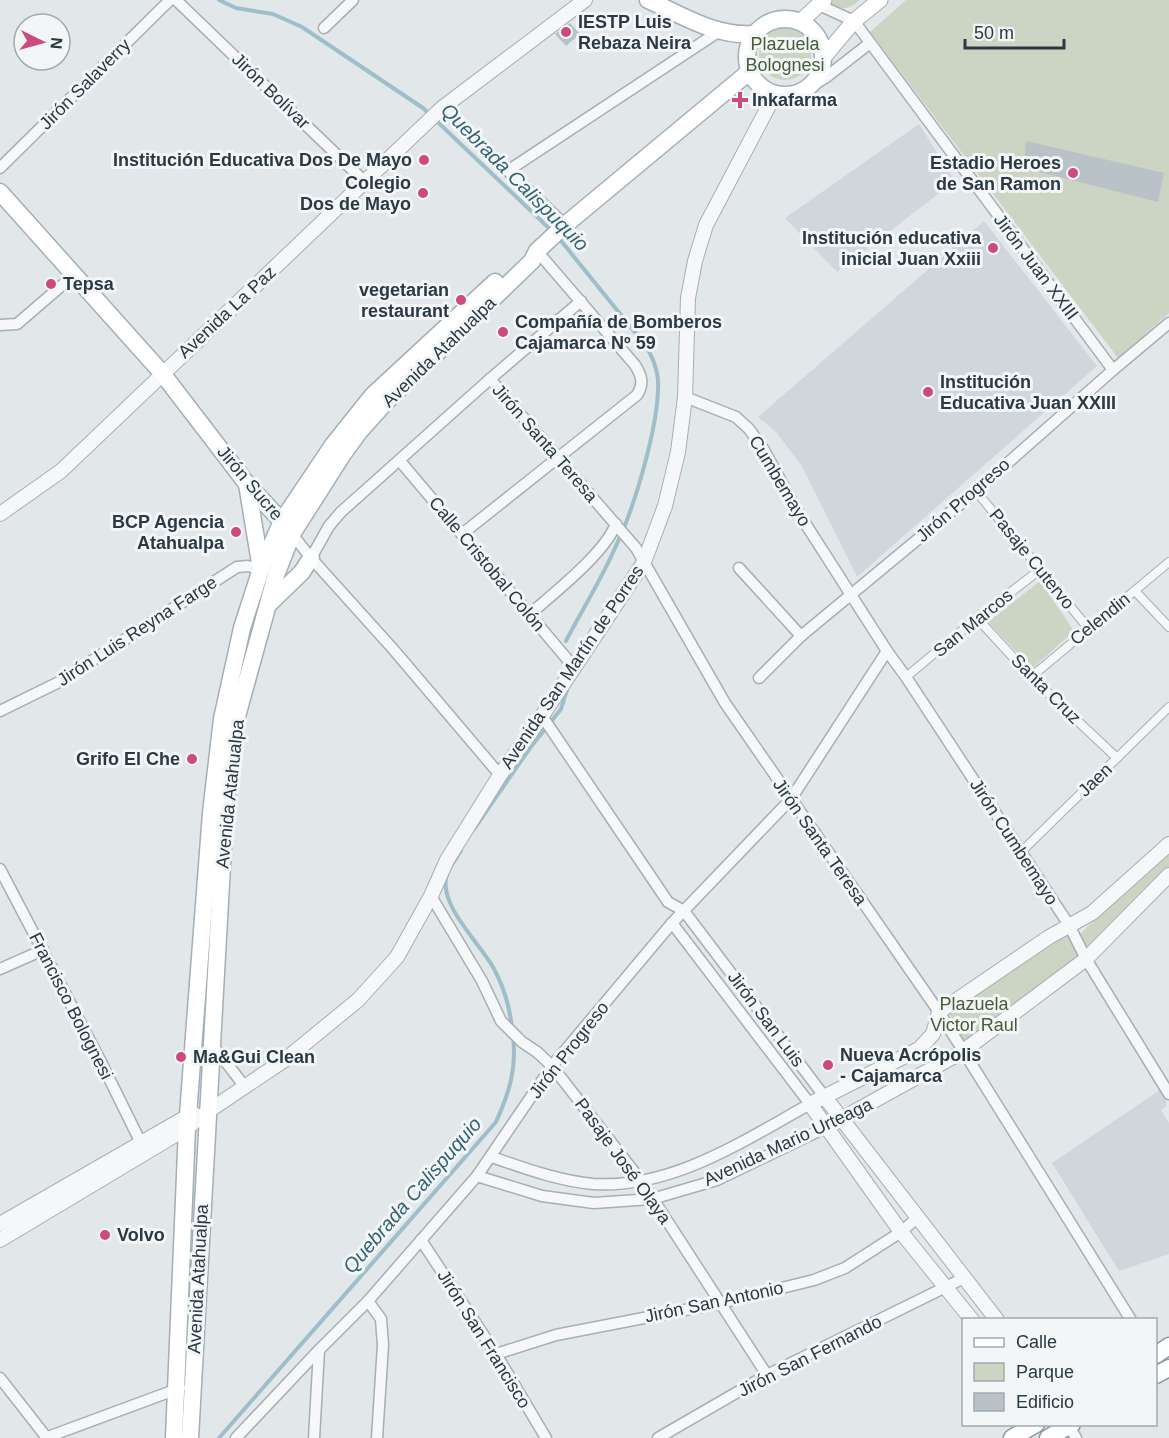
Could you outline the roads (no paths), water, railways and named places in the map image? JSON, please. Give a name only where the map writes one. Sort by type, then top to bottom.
[{"type":"main road","points":[[648,0],[718,32],[738,35],[754,34]]},
{"type":"main road","points":[[824,58],[854,21],[880,0]]},
{"type":"main road","points":[[801,21],[822,3]]},
{"type":"main road","points":[[789,18],[801,21],[818,36],[823,48],[824,58],[820,72],[813,84],[793,95],[776,94],[765,90],[757,84],[749,72],[747,54],[754,34],[763,25],[776,19],[789,18]]},
{"type":"main road","name":"Avenida Atahualpa","points":[[190,1438],[184,1388],[188,1122],[211,813],[222,719],[242,628],[287,528],[359,432],[385,403],[532,261],[537,251],[560,230],[749,72]]},
{"type":"main road","name":"Jirón Sucre","points":[[0,192],[162,373],[247,484],[287,528]]},
{"type":"main road","points":[[247,484],[269,572]]},
{"type":"main road","points":[[268,605],[302,572],[311,558]]},
{"type":"main road","name":"Avenida Atahualpa","points":[[174,1438],[184,1388],[207,1112],[225,812],[235,731],[268,605],[269,572]]},
{"type":"main road","points":[[1160,1365],[1169,1347]]},
{"type":"main road","points":[[1012,1438],[1034,1426]]},
{"type":"main road","points":[[1048,1438],[1070,1428]]},
{"type":"street","name":"Jirón Salaverry","points":[[0,168],[170,0]]},
{"type":"street","name":"Jirón Bolívar","points":[[176,0],[365,182]]},
{"type":"street","points":[[324,28],[352,0]]},
{"type":"street","name":"Avenida La Paz","points":[[2,508],[62,471],[441,109],[585,0]]},
{"type":"street","name":"Jirón Juan XXIII","points":[[822,3],[854,21],[1113,370]]},
{"type":"street","points":[[509,170],[718,32]]},
{"type":"street","points":[[802,92],[825,78],[870,43]]},
{"type":"street","name":"Avenida San Martín de Porres","points":[[0,1224],[141,1143],[207,1112],[245,1087],[286,1059],[358,1000],[397,957],[431,896],[447,860],[500,775],[544,718],[573,666],[644,562],[665,506],[678,452],[685,397],[688,298],[695,261],[706,225],[776,94]]},
{"type":"street","points":[[441,109],[509,170],[560,230]]},
{"type":"street","points":[[462,534],[637,395],[642,386],[641,374],[635,365],[537,251]]},
{"type":"street","points":[[0,324],[17,324],[74,275]]},
{"type":"street","points":[[311,558],[335,519],[490,379],[581,301]]},
{"type":"street","name":"Jirón Progreso","points":[[759,678],[801,636],[976,490],[1169,323]]},
{"type":"street","name":"Jirón Santa Teresa","points":[[490,379],[629,538],[725,703],[939,1012],[1130,1318]]},
{"type":"street","name":"Cumbemayo","points":[[685,397],[736,417],[749,429],[764,450],[796,509],[851,595]]},
{"type":"street","name":"Calle Cristobal Colón","points":[[400,461],[573,666]]},
{"type":"street","name":"Pasaje Cutervo","points":[[976,490],[1088,628]]},
{"type":"street","points":[[529,615],[602,548],[616,524]]},
{"type":"street","name":"Jirón Sucre","points":[[287,528],[500,775]]},
{"type":"street","name":"Celendin","points":[[1031,677],[1169,562]]},
{"type":"street","name":"Jirón Luis Reyna Farge","points":[[0,711],[59,682],[237,567],[248,566],[269,572]]},
{"type":"street","points":[[739,568],[801,636]]},
{"type":"street","name":"San Marcos","points":[[906,677],[1041,569]]},
{"type":"street","points":[[1135,591],[1169,627]]},
{"type":"street","name":"Jirón Cumbemayo","points":[[851,595],[1069,925],[1086,959],[1169,1093]]},
{"type":"street","name":"Santa Cruz","points":[[977,618],[1031,677],[1117,758]]},
{"type":"street","name":"Jirón Progreso","points":[[236,1438],[368,1301],[477,1176],[552,1066],[672,923],[791,799],[886,651]]},
{"type":"street","name":"Jaen","points":[[1020,852],[1169,707]]},
{"type":"street","name":"Jirón San Luis","points":[[544,718],[668,902],[684,912],[995,1318]]},
{"type":"street","points":[[939,1012],[1069,925],[1092,913],[1169,844]]},
{"type":"street","name":"Francisco Bolognesi","points":[[0,869],[141,1143]]},
{"type":"street","name":"Avenida Mario Urteaga","points":[[477,1176],[542,1196],[594,1203],[652,1199],[717,1180],[842,1120],[962,1052],[1086,959],[1169,875]]},
{"type":"street","name":"Pasaje José Olaya","points":[[431,896],[482,981],[494,1010],[522,1042],[552,1066],[642,1182],[767,1375]]},
{"type":"street","name":"Jirón San Luis","points":[[672,923],[810,1104],[901,1232],[970,1318]]},
{"type":"street","points":[[0,969],[43,950]]},
{"type":"street","name":"Avenida Mario Urteaga","points":[[492,1157],[542,1174],[593,1184],[642,1182],[704,1161],[824,1096],[919,1049],[933,1034],[939,1012]]},
{"type":"street","points":[[212,1044],[245,1087]]},
{"type":"street","name":"Avenida San Martín de Porres","points":[[0,1240],[188,1122]]},
{"type":"street","name":"Jirón San Antonio","points":[[496,1354],[556,1335],[721,1304],[814,1280],[845,1268],[901,1232],[918,1217]]},
{"type":"street","name":"Jirón San Francisco","points":[[421,1240],[496,1354],[546,1438]]},
{"type":"street","name":"Jirón San Fernando","points":[[658,1438],[767,1375],[964,1278]]},
{"type":"street","points":[[368,1301],[381,1319],[383,1345],[377,1438]]},
{"type":"street","points":[[314,1438],[319,1350]]},
{"type":"street","points":[[0,1378],[46,1438],[184,1388]]},
{"type":"waterway","name":"Quebrada Calispuquio","points":[[219,0],[236,8],[273,14],[302,27],[423,108],[553,232]]},
{"type":"waterway","name":"Quebrada Calispuquio","points":[[558,237],[646,346],[654,362],[658,380],[655,419],[630,511],[610,560],[566,641]]},
{"type":"waterway","name":"Quebrada Calispuquio","points":[[474,829],[530,748],[561,709],[567,690]]},
{"type":"waterway","name":"Quebrada Calispuquio","points":[[461,850],[447,874],[448,898],[453,910],[497,974],[508,1005],[512,1029]]},
{"type":"waterway","name":"Quebrada Calispuquio","points":[[219,1438],[496,1122],[505,1101],[513,1070],[513,1036]]},
{"type":"place","name":"IESTP Luis Rebaza Neira","points":[[566,32]]},
{"type":"place","name":"Inkafarma","points":[[740,100]]},
{"type":"place","name":"Institución Educativa Dos De Mayo","points":[[424,160]]},
{"type":"place","name":"Estadio Heroes de San Ramon","points":[[1073,173]]},
{"type":"place","name":"Colegio Dos de Mayo","points":[[423,193]]},
{"type":"place","name":"Institución educativa inicial Juan Xxiii","points":[[993,248]]},
{"type":"place","name":"Tepsa","points":[[51,284]]},
{"type":"place","name":"vegetarian restaurant","points":[[461,300]]},
{"type":"place","name":"Compañía de Bomberos Cajamarca Nº 59","points":[[503,332]]},
{"type":"place","name":"Institución Educativa Juan XXIII","points":[[928,392]]},
{"type":"place","name":"BCP Agencia Atahualpa","points":[[236,532]]},
{"type":"place","name":"Grifo El Che","points":[[192,759]]},
{"type":"place","name":"Ma&Gui Clean","points":[[181,1057]]},
{"type":"place","name":"Nueva Acrópolis - Cajamarca","points":[[828,1065]]},
{"type":"place","name":"Volvo","points":[[105,1235]]},
{"type":"park label","name":"Plazuela Bolognesi","points":[[785,54]]},
{"type":"park label","name":"Plazuela Victor Raul","points":[[974,1014]]}]
